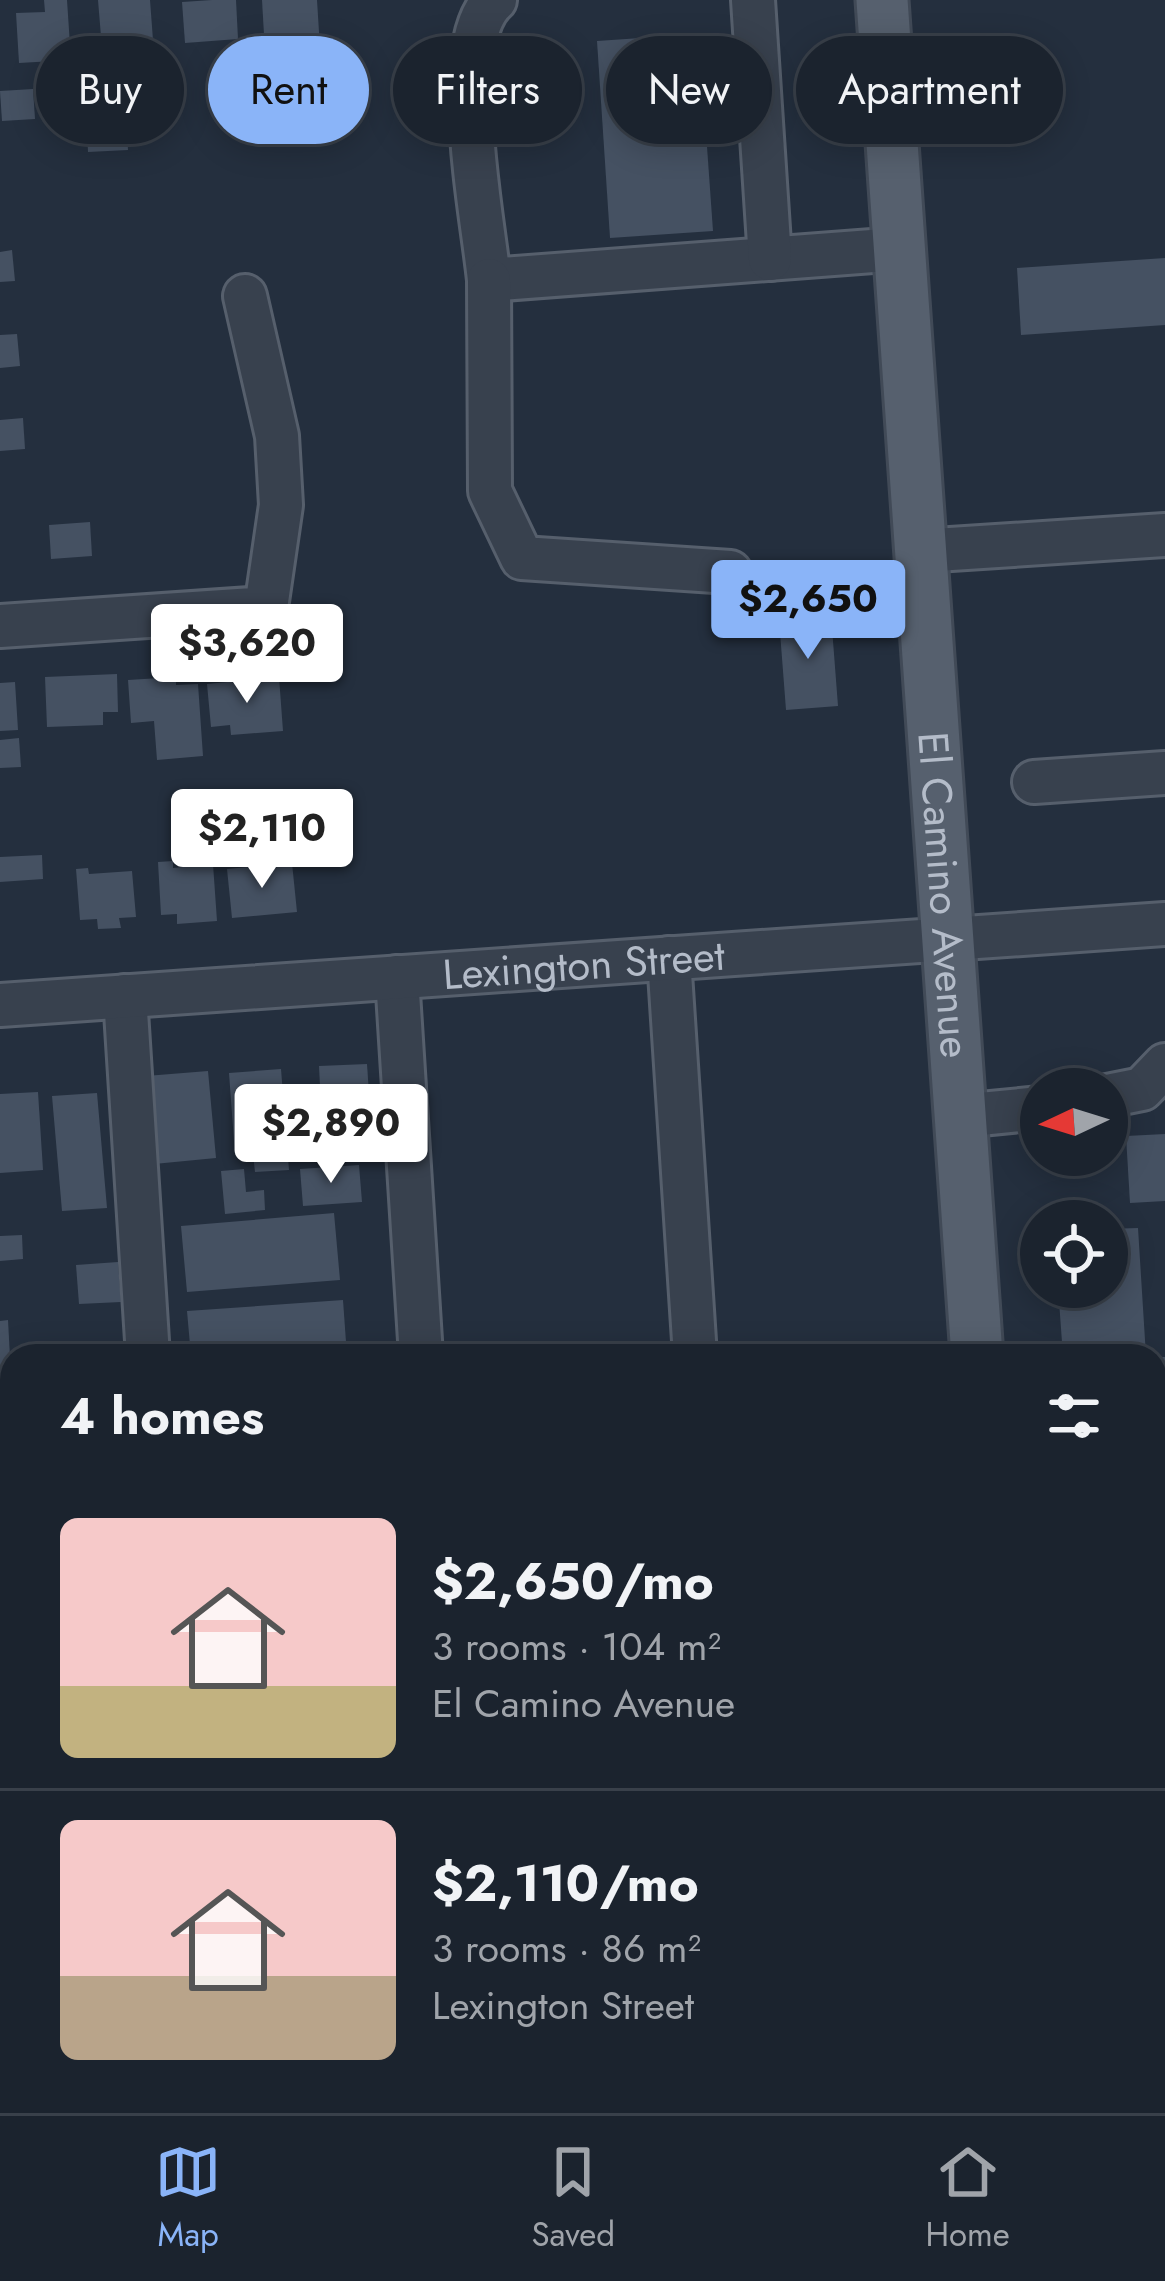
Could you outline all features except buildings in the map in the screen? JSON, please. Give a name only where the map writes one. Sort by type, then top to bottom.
[{"type":"main road","name":"El Camino Avenue","points":[[882,0],[975,1344]]},
{"type":"street","points":[[495,0],[485,9],[469,64],[489,280],[490,490],[522,558],[730,572]]},
{"type":"street","points":[[753,0],[770,260]]},
{"type":"street","points":[[489,280],[899,249]]},
{"type":"street","points":[[0,626],[266,608],[280,519],[277,436],[245,296]]},
{"type":"street","points":[[920,551],[1165,535]]},
{"type":"street","points":[[1034,782],[1165,773]]},
{"type":"street","name":"Lexington Street","points":[[0,1005],[1165,924]]},
{"type":"street","points":[[669,958],[694,1344]]},
{"type":"street","points":[[397,977],[420,1344]]},
{"type":"street","points":[[125,996],[147,1344]]},
{"type":"street","points":[[1128,1092],[1142,1089],[1165,1065]]},
{"type":"street","points":[[960,1116],[1020,1110]]}]
